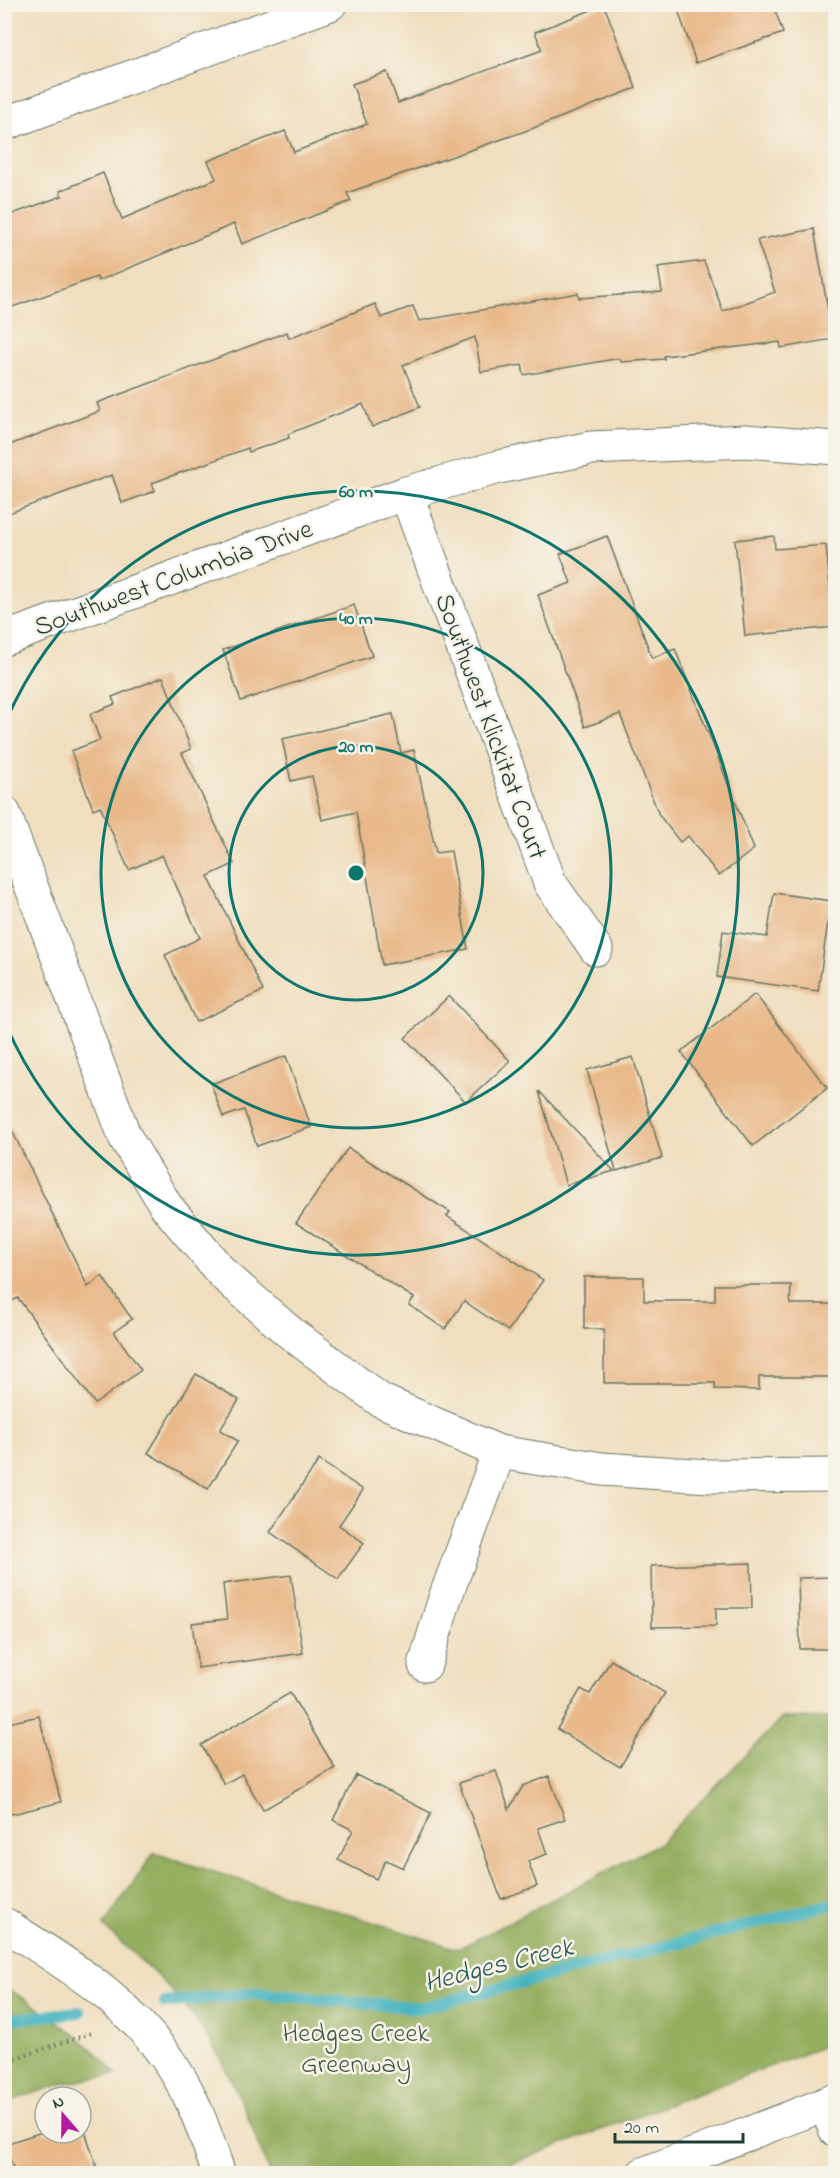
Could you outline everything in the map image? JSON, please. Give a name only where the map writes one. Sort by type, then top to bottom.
[{"type":"street","points":[[4,124],[330,4]]},
{"type":"street","name":"Southwest Columbia Drive","points":[[4,639],[406,493],[499,467],[591,448],[744,441],[836,448]]},
{"type":"street","name":"Southwest Klickitat Court","points":[[406,493],[550,882],[596,949]]},
{"type":"street","points":[[4,813],[125,1137],[166,1206],[223,1274],[288,1331],[380,1400],[499,1452],[602,1469],[709,1476],[836,1475]]},
{"type":"street","points":[[425,1665],[445,1598],[499,1452]]},
{"type":"street","points":[[4,1924],[95,1982],[137,2022],[177,2072],[201,2124],[219,2174]]},
{"type":"street","points":[[643,2174],[832,2112]]},
{"type":"path","points":[[4,2062],[137,2022]]},
{"type":"green space","name":"Hedges Creek Greenway","points":[[782,1718],[835,1718],[835,2042],[486,2173],[269,2173],[247,2114],[220,2057],[197,2021],[164,1983],[103,1926],[154,1853],[458,1949],[660,1843]]},
{"type":"green space","points":[[5,1987],[64,2026],[91,2048],[116,2074],[58,2085],[33,2085],[33,2094],[5,2103]]},
{"type":"building","points":[[676,4],[773,4],[783,33],[696,63]]},
{"type":"building","points":[[604,5],[636,88],[531,129],[347,193],[351,201],[242,244],[234,224],[98,281],[97,277],[4,310],[4,217],[62,196],[60,191],[103,173],[122,219],[216,179],[208,161],[285,131],[294,152],[367,124],[352,84],[387,72],[398,103],[542,50],[535,32]]},
{"type":"building","points":[[814,229],[833,339],[781,348],[780,342],[664,356],[664,359],[621,362],[620,358],[524,375],[522,365],[481,372],[475,337],[403,365],[420,407],[372,427],[363,404],[288,434],[289,438],[249,452],[248,448],[152,483],[155,491],[122,503],[112,475],[4,515],[4,447],[100,411],[97,403],[287,332],[289,338],[375,304],[381,318],[413,306],[419,321],[578,293],[579,298],[662,292],[658,267],[704,261],[723,311],[775,292],[757,240]]},
{"type":"building","points":[[607,536],[652,658],[675,649],[754,849],[719,876],[688,836],[680,842],[659,815],[620,714],[585,727],[538,595],[571,583],[560,554]]},
{"type":"building","points":[[774,536],[775,549],[826,545],[834,627],[745,636],[735,540]]},
{"type":"building","points":[[354,605],[372,656],[241,701],[223,650]]},
{"type":"building","points":[[163,677],[191,749],[182,753],[234,864],[208,876],[263,991],[196,1022],[165,955],[200,938],[162,855],[129,870],[100,806],[93,809],[71,751],[100,740],[90,714],[115,704],[112,697]]},
{"type":"building","points":[[393,714],[401,753],[414,750],[436,853],[451,851],[468,949],[382,965],[356,812],[322,820],[312,776],[291,781],[282,739]]},
{"type":"building","points":[[774,893],[831,901],[818,991],[717,977],[723,931],[767,937]]},
{"type":"building","points":[[755,994],[827,1088],[753,1146],[681,1052]]},
{"type":"building","points":[[449,996],[510,1061],[466,1102],[405,1038]]},
{"type":"building","points":[[286,1056],[311,1127],[257,1146],[244,1110],[223,1117],[211,1084]]},
{"type":"building","points":[[633,1057],[662,1158],[616,1171],[587,1070]]},
{"type":"building","points":[[539,1091],[614,1171],[566,1185]]},
{"type":"building","points":[[4,1114],[88,1287],[102,1276],[132,1319],[114,1332],[141,1370],[95,1404],[18,1298],[4,1305]]},
{"type":"building","points":[[348,1148],[450,1212],[447,1216],[543,1280],[508,1331],[464,1301],[445,1329],[409,1305],[414,1298],[296,1223]]},
{"type":"building","points":[[584,1277],[644,1277],[644,1301],[715,1301],[715,1285],[791,1285],[790,1304],[836,1304],[836,1377],[759,1377],[759,1390],[715,1389],[715,1383],[604,1383],[604,1329],[584,1329]]},
{"type":"building","points":[[196,1374],[239,1400],[220,1430],[238,1441],[208,1489],[148,1453]]},
{"type":"building","points":[[319,1460],[363,1490],[339,1525],[364,1543],[338,1579],[270,1532]]},
{"type":"building","points":[[751,1563],[752,1608],[716,1608],[716,1626],[652,1627],[651,1566]]},
{"type":"building","points":[[291,1575],[303,1653],[198,1668],[192,1623],[227,1619],[223,1584]]},
{"type":"building","points":[[836,1577],[836,1649],[800,1649],[798,1578]]},
{"type":"building","points":[[611,1660],[665,1693],[620,1767],[557,1729],[581,1689],[590,1694]]},
{"type":"building","points":[[290,1693],[335,1768],[263,1810],[242,1774],[224,1784],[201,1745]]},
{"type":"building","points":[[39,1716],[61,1802],[4,1816],[4,1724]]},
{"type":"building","points":[[496,1771],[509,1809],[523,1786],[549,1776],[565,1819],[538,1828],[547,1854],[528,1861],[537,1886],[501,1899],[459,1783]]},
{"type":"building","points":[[356,1775],[431,1813],[403,1868],[386,1860],[376,1879],[338,1860],[353,1830],[333,1820]]},
{"type":"building","points":[[33,2135],[33,2145],[90,2145],[99,2174],[15,2174],[5,2144]]},
{"type":"waterway","name":"Hedges Creek","points":[[165,2003],[253,1993],[420,2008],[836,1903]]},
{"type":"waterway","name":"Hedges Creek","points":[[4,2020],[80,2012]]}]
